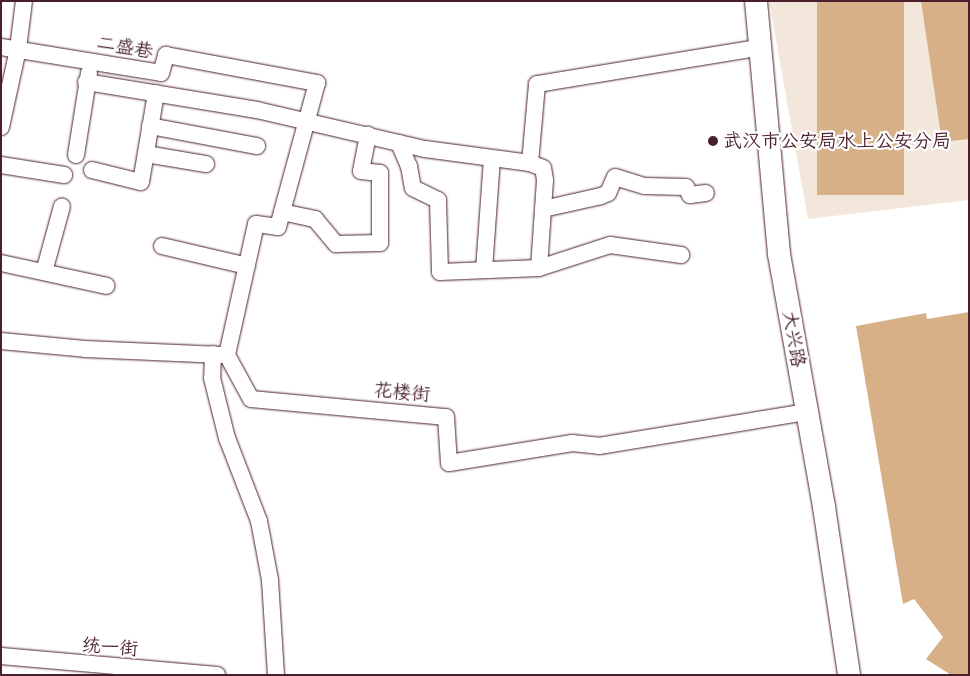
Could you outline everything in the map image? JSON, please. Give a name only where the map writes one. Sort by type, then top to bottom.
[{"type":"street","points":[[1,126],[18,49],[24,1]]},
{"type":"street","name":"大兴路","points":[[756,1],[762,47],[779,254],[807,412],[848,675]]},
{"type":"street","points":[[530,163],[537,84],[762,47]]},
{"type":"street","name":"二盛巷","points":[[1,48],[18,49],[161,73],[166,55],[317,84],[308,121]]},
{"type":"street","points":[[76,156],[86,82],[92,62]]},
{"type":"street","points":[[86,82],[308,121],[399,143],[530,163],[543,168],[543,209],[539,268]]},
{"type":"street","points":[[92,170],[141,182],[156,94]]},
{"type":"street","points":[[276,675],[270,580],[259,521],[227,438],[212,378],[247,266],[256,224],[278,227],[308,121]]},
{"type":"street","points":[[150,126],[257,146]]},
{"type":"street","points":[[282,212],[315,219],[336,244],[380,243],[380,173],[361,171],[368,135]]},
{"type":"street","points":[[399,143],[409,166],[413,188],[438,200],[440,272],[539,268],[610,245],[681,255]]},
{"type":"street","points":[[146,154],[206,164]]},
{"type":"street","points":[[484,270],[492,158]]},
{"type":"street","points":[[1,165],[64,175]]},
{"type":"street","points":[[543,209],[608,193],[615,177],[645,186],[686,187],[690,195],[706,193]]},
{"type":"street","points":[[44,272],[62,206]]},
{"type":"street","points":[[162,246],[247,266]]},
{"type":"street","points":[[1,263],[107,286]]},
{"type":"street","points":[[1,341],[85,349],[220,355]]},
{"type":"street","name":"花楼街","points":[[220,355],[252,399],[446,416],[449,463],[572,443],[599,446],[807,412]]},
{"type":"street","name":"统一街","points":[[1,656],[217,675]]},
{"type":"shaded area","points":[[769,1],[969,1],[969,200],[808,219]]},
{"type":"building","points":[[817,1],[904,1],[904,195],[817,195]]},
{"type":"building","points":[[921,1],[969,1],[969,139],[942,142]]},
{"type":"building","points":[[969,312],[969,675],[951,675],[926,659],[943,637],[914,599],[903,604],[856,326],[926,313],[927,319]]},
{"type":"place","name":"武汉市公安局水上公安分局","points":[[713,141]]}]
